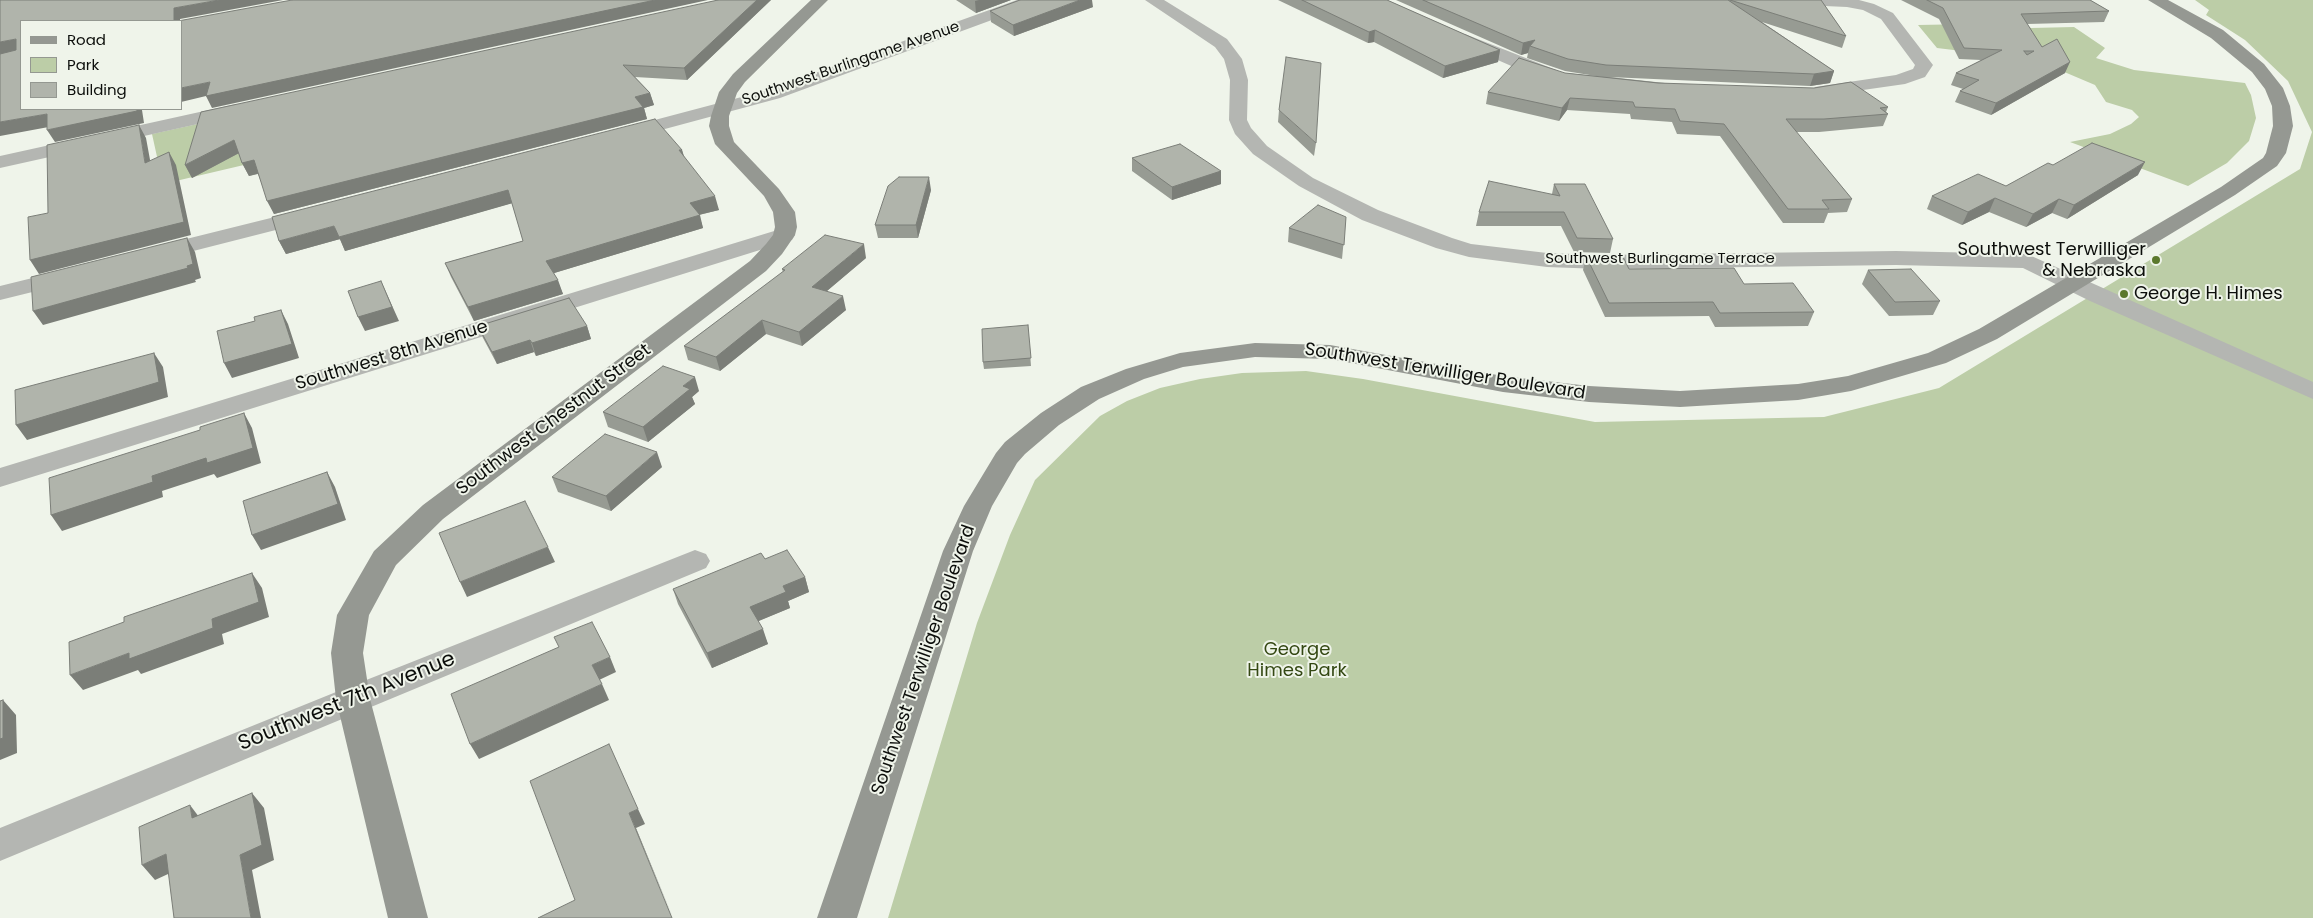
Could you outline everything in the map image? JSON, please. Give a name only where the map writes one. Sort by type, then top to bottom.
[{"type":"main road","points":[[784,235],[786,227],[784,212],[772,192],[725,144],[719,126],[722,108],[728,92],[739,78],[820,0]]},
{"type":"main road","name":"Southwest Terwilliger Boulevard","points":[[837,918],[958,551],[991,482],[1015,448],[1043,424],[1090,393],[1135,374],[1180,360],[1248,350],[1299,349],[1369,358],[1503,384],[1589,394],[1680,399],[1798,392],[1888,373],[1965,347],[2228,190],[2270,162],[2280,142],[2283,126],[2281,106],[2274,88],[2258,68],[2217,34],[2156,0]]},
{"type":"main road","name":"Southwest Chestnut Street","points":[[408,918],[353,699],[347,653],[353,615],[385,558],[433,512],[758,266],[784,235]]},
{"type":"street","name":"Southwest Burlingame Avenue","points":[[603,139],[774,94],[1032,0]]},
{"type":"street","name":"Southwest Burlingame Terrace","points":[[1152,0],[1221,43],[1233,59],[1239,80],[1238,120],[1242,130],[1260,150],[1306,182],[1370,215],[1444,244],[1478,252],[1547,260],[1601,262],[1896,258],[2020,260],[2034,262],[2072,282],[2313,391]]},
{"type":"street","points":[[1800,93],[1899,80],[1919,73],[1924,66],[1887,16],[1868,7],[1847,2],[1802,0]]},
{"type":"street","points":[[1450,32],[1531,68],[1563,78]]},
{"type":"street","points":[[0,162],[253,106]]},
{"type":"street","points":[[134,259],[325,210]]},
{"type":"street","name":"Southwest 8th Avenue","points":[[0,478],[784,235]]},
{"type":"street","points":[[0,294],[86,271]]},
{"type":"street","name":"Southwest 7th Avenue","points":[[0,845],[353,699],[696,561]]},
{"type":"green space","name":"George Himes Park","points":[[2195,0],[2313,0],[2313,918],[888,918],[977,623],[1010,535],[1035,480],[1100,416],[1127,401],[1160,388],[1200,379],[1242,373],[1306,371],[1363,379],[1595,422],[1824,417],[1939,388],[2300,169],[2312,132],[2288,81],[2245,40],[2206,15],[2209,10]]},
{"type":"green space","points":[[2024,23],[2031,28],[2074,27],[2105,48],[2096,58],[2134,70],[2245,83],[2251,95],[2256,118],[2249,141],[2227,163],[2188,186],[2070,142],[2110,134],[2131,124],[2139,117],[2132,110],[2106,102],[2095,85],[2036,60],[1937,48],[1918,25]]},
{"type":"green space","points":[[293,103],[312,149],[163,184],[152,134]]},
{"type":"building","points":[[0,0],[219,0],[174,8],[174,20],[20,20],[20,110],[137,110],[47,130],[47,114],[0,122],[0,54],[16,50],[16,39],[0,42]]},
{"type":"building","points":[[292,0],[655,0],[206,96],[210,82],[182,88],[182,20]]},
{"type":"building","points":[[718,0],[757,0],[684,68],[623,65],[650,93],[635,97],[643,107],[267,201],[254,160],[242,163],[234,140],[185,165],[201,112]]},
{"type":"building","points":[[1020,0],[1080,0],[1013,25],[990,11]]},
{"type":"building","points":[[1302,0],[1387,0],[1500,50],[1445,66],[1375,30],[1369,32]]},
{"type":"building","points":[[1423,0],[1728,0],[1834,71],[1814,74],[1606,65],[1568,59],[1530,46],[1535,40],[1523,43]]},
{"type":"building","points":[[1730,0],[1821,0],[1846,36]]},
{"type":"building","points":[[1927,0],[2090,0],[2109,11],[2021,14],[2042,47],[2057,39],[2070,62],[1996,103],[1960,91],[1979,80],[1956,73],[2002,50],[1964,48],[1943,8]],"holes":[[[2024,51],[2034,51],[2027,55]]]},
{"type":"building","points":[[1286,57],[1321,63],[1316,143],[1279,110]]},
{"type":"building","points":[[1519,58],[1565,73],[1658,83],[1814,88],[1851,82],[1888,107],[1880,108],[1888,114],[1824,119],[1786,119],[1852,199],[1822,200],[1829,209],[1788,209],[1724,124],[1680,121],[1675,109],[1635,107],[1633,102],[1570,98],[1562,108],[1488,92]]},
{"type":"building","points":[[655,119],[682,150],[679,150],[715,196],[690,203],[700,215],[546,261],[558,280],[468,307],[445,263],[523,241],[508,190],[339,237],[334,226],[279,241],[272,217]]},
{"type":"building","points":[[139,125],[145,163],[169,152],[184,222],[30,260],[28,217],[48,213],[47,145]]},
{"type":"building","points":[[2092,143],[2145,162],[2074,205],[2059,199],[2033,214],[1995,198],[1968,212],[1932,196],[1978,174],[2006,186],[2048,163],[2053,165]]},
{"type":"building","points":[[1180,144],[1221,171],[1172,187],[1132,158]]},
{"type":"building","points":[[899,177],[929,177],[916,225],[875,225],[888,186]]},
{"type":"building","points":[[1489,181],[1560,196],[1554,184],[1585,184],[1613,239],[1577,238],[1564,212],[1479,212]]},
{"type":"building","points":[[1318,205],[1346,217],[1344,245],[1289,228]]},
{"type":"building","points":[[825,235],[864,244],[812,287],[843,296],[799,332],[762,320],[716,357],[684,346],[785,270],[782,269]]},
{"type":"building","points":[[187,238],[193,264],[187,266],[188,268],[33,311],[31,277]]},
{"type":"building","points":[[1586,256],[1623,257],[1629,269],[1734,268],[1744,284],[1793,283],[1814,312],[1720,313],[1713,302],[1609,303]]},
{"type":"building","points":[[1911,269],[1940,301],[1895,302],[1868,270]]},
{"type":"building","points":[[381,281],[392,307],[358,317],[348,291]]},
{"type":"building","points":[[569,298],[587,326],[532,343],[530,340],[492,352],[478,326]]},
{"type":"building","points":[[281,310],[292,344],[224,363],[217,331],[255,321],[254,317]]},
{"type":"building","points":[[1028,325],[1031,358],[983,362],[982,329]]},
{"type":"building","points":[[154,353],[159,382],[16,425],[15,390]]},
{"type":"building","points":[[663,366],[695,377],[683,386],[690,389],[643,427],[603,412]]},
{"type":"building","points":[[244,413],[253,448],[207,463],[206,458],[152,476],[153,482],[51,515],[49,478],[200,430],[200,427]]},
{"type":"building","points":[[605,434],[657,452],[606,496],[552,477]]},
{"type":"building","points":[[327,472],[338,504],[252,535],[243,501]]},
{"type":"building","points":[[525,501],[548,547],[460,582],[439,533]]},
{"type":"building","points":[[787,550],[805,577],[783,586],[786,592],[750,607],[763,629],[707,653],[673,589],[761,553],[765,559]]},
{"type":"building","points":[[252,573],[259,602],[212,619],[213,628],[129,659],[129,653],[70,675],[69,642],[124,622],[124,617]]},
{"type":"building","points":[[592,622],[610,657],[592,665],[602,684],[470,744],[451,694],[559,647],[554,637]]},
{"type":"building","points":[[3,700],[3,738],[0,739],[0,701]]},
{"type":"building","points":[[609,744],[638,809],[629,813],[672,918],[538,918],[575,900],[530,781]]},
{"type":"building","points":[[252,793],[262,845],[240,855],[251,918],[174,918],[166,854],[142,865],[139,827],[190,805],[192,818]]},
{"type":"place","name":"Southwest Terwilliger & Nebraska","points":[[2156,260]]},
{"type":"place","name":"George H. Himes","points":[[2124,294]]}]
